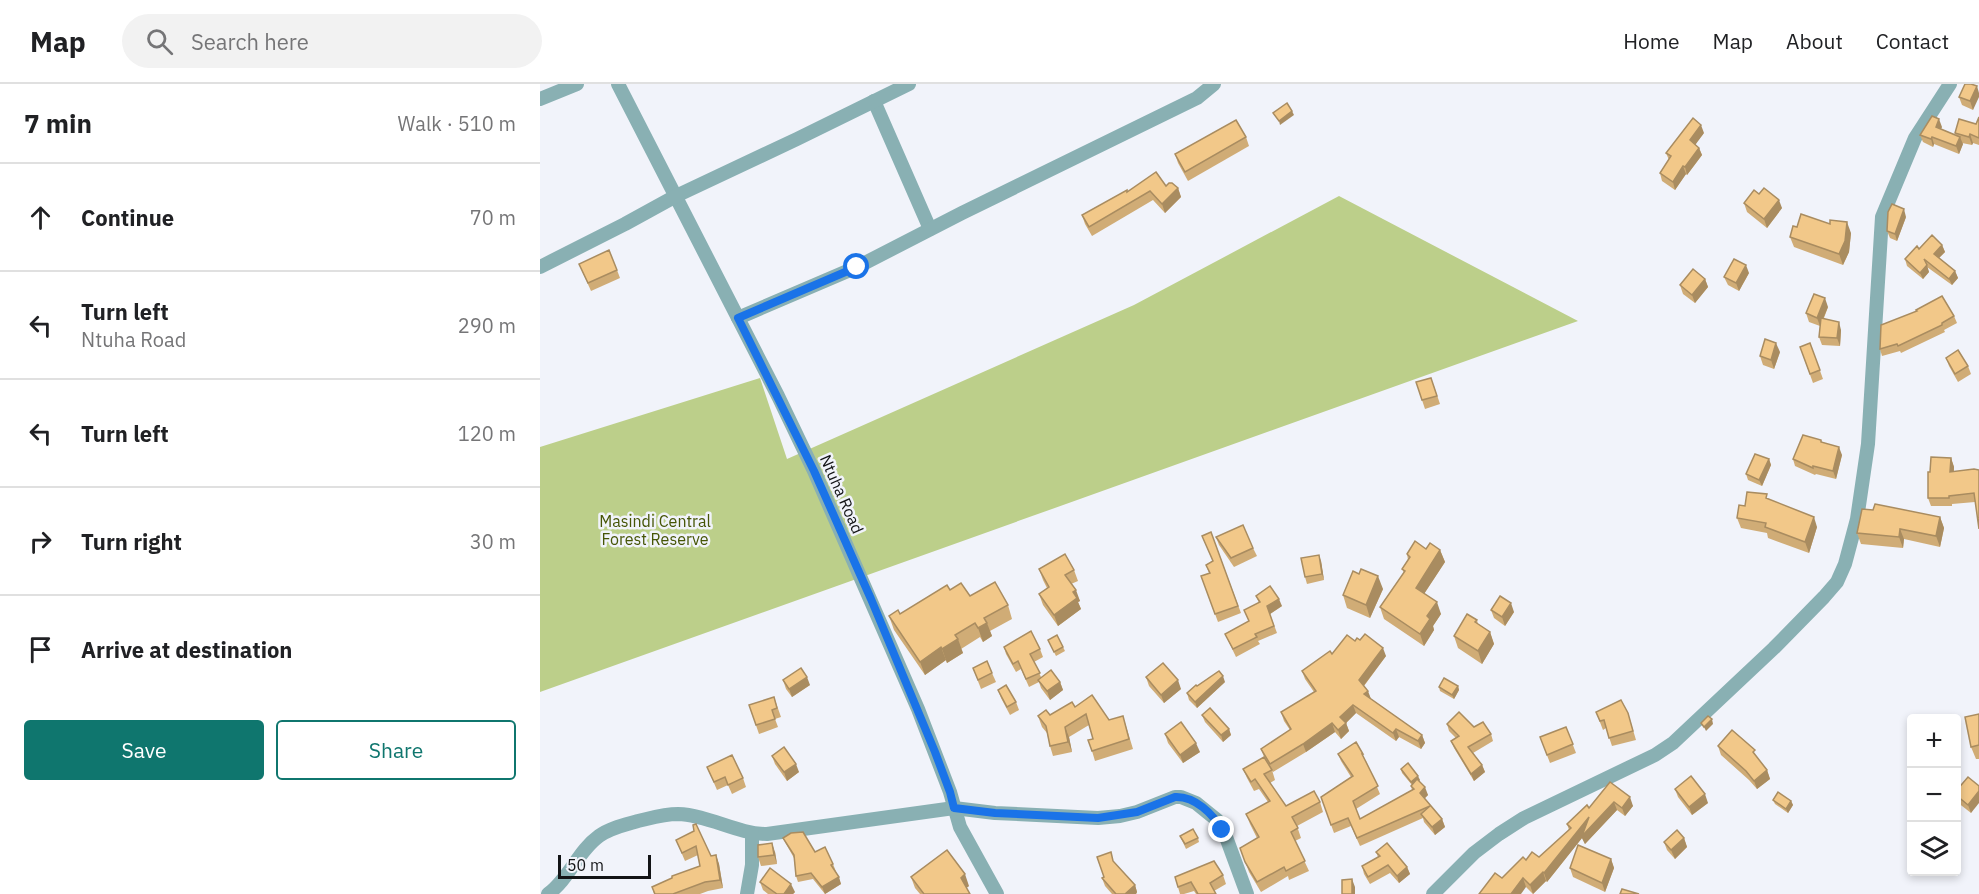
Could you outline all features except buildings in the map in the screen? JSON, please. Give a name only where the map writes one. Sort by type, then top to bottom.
[{"type":"street","points":[[540,99],[577,84]]},
{"type":"street","name":"Ntuha Road","points":[[618,84],[814,471],[931,741],[950,792],[957,819],[998,894]]},
{"type":"street","points":[[540,267],[676,196],[909,84]]},
{"type":"street","points":[[738,318],[857,267],[1197,98],[1214,84]]},
{"type":"street","points":[[1433,894],[1474,853],[1499,834],[1524,819],[1655,755],[1673,743],[1774,648],[1837,582],[1845,564],[1857,519],[1868,444],[1882,217],[1915,138],[1950,84]]},
{"type":"street","points":[[874,101],[930,229]]},
{"type":"street","points":[[548,894],[564,879],[594,840],[608,830],[664,815],[677,814],[752,833],[767,834],[954,808],[995,813],[1098,818],[1137,812],[1175,797],[1189,799],[1209,813],[1222,830],[1247,894]]},
{"type":"street","points":[[747,894],[752,865],[752,833]]},
{"type":"green space","name":"Masindi Central Forest Reserve","points":[[1339,196],[1578,321],[540,692],[540,447],[760,378],[787,459],[1134,305]]},
{"type":"route","points":[[857,267],[738,318],[814,471],[871,599],[918,709],[954,808],[995,813],[1098,818],[1137,812],[1175,797],[1181,797],[1189,799],[1209,813],[1222,830]]}]
